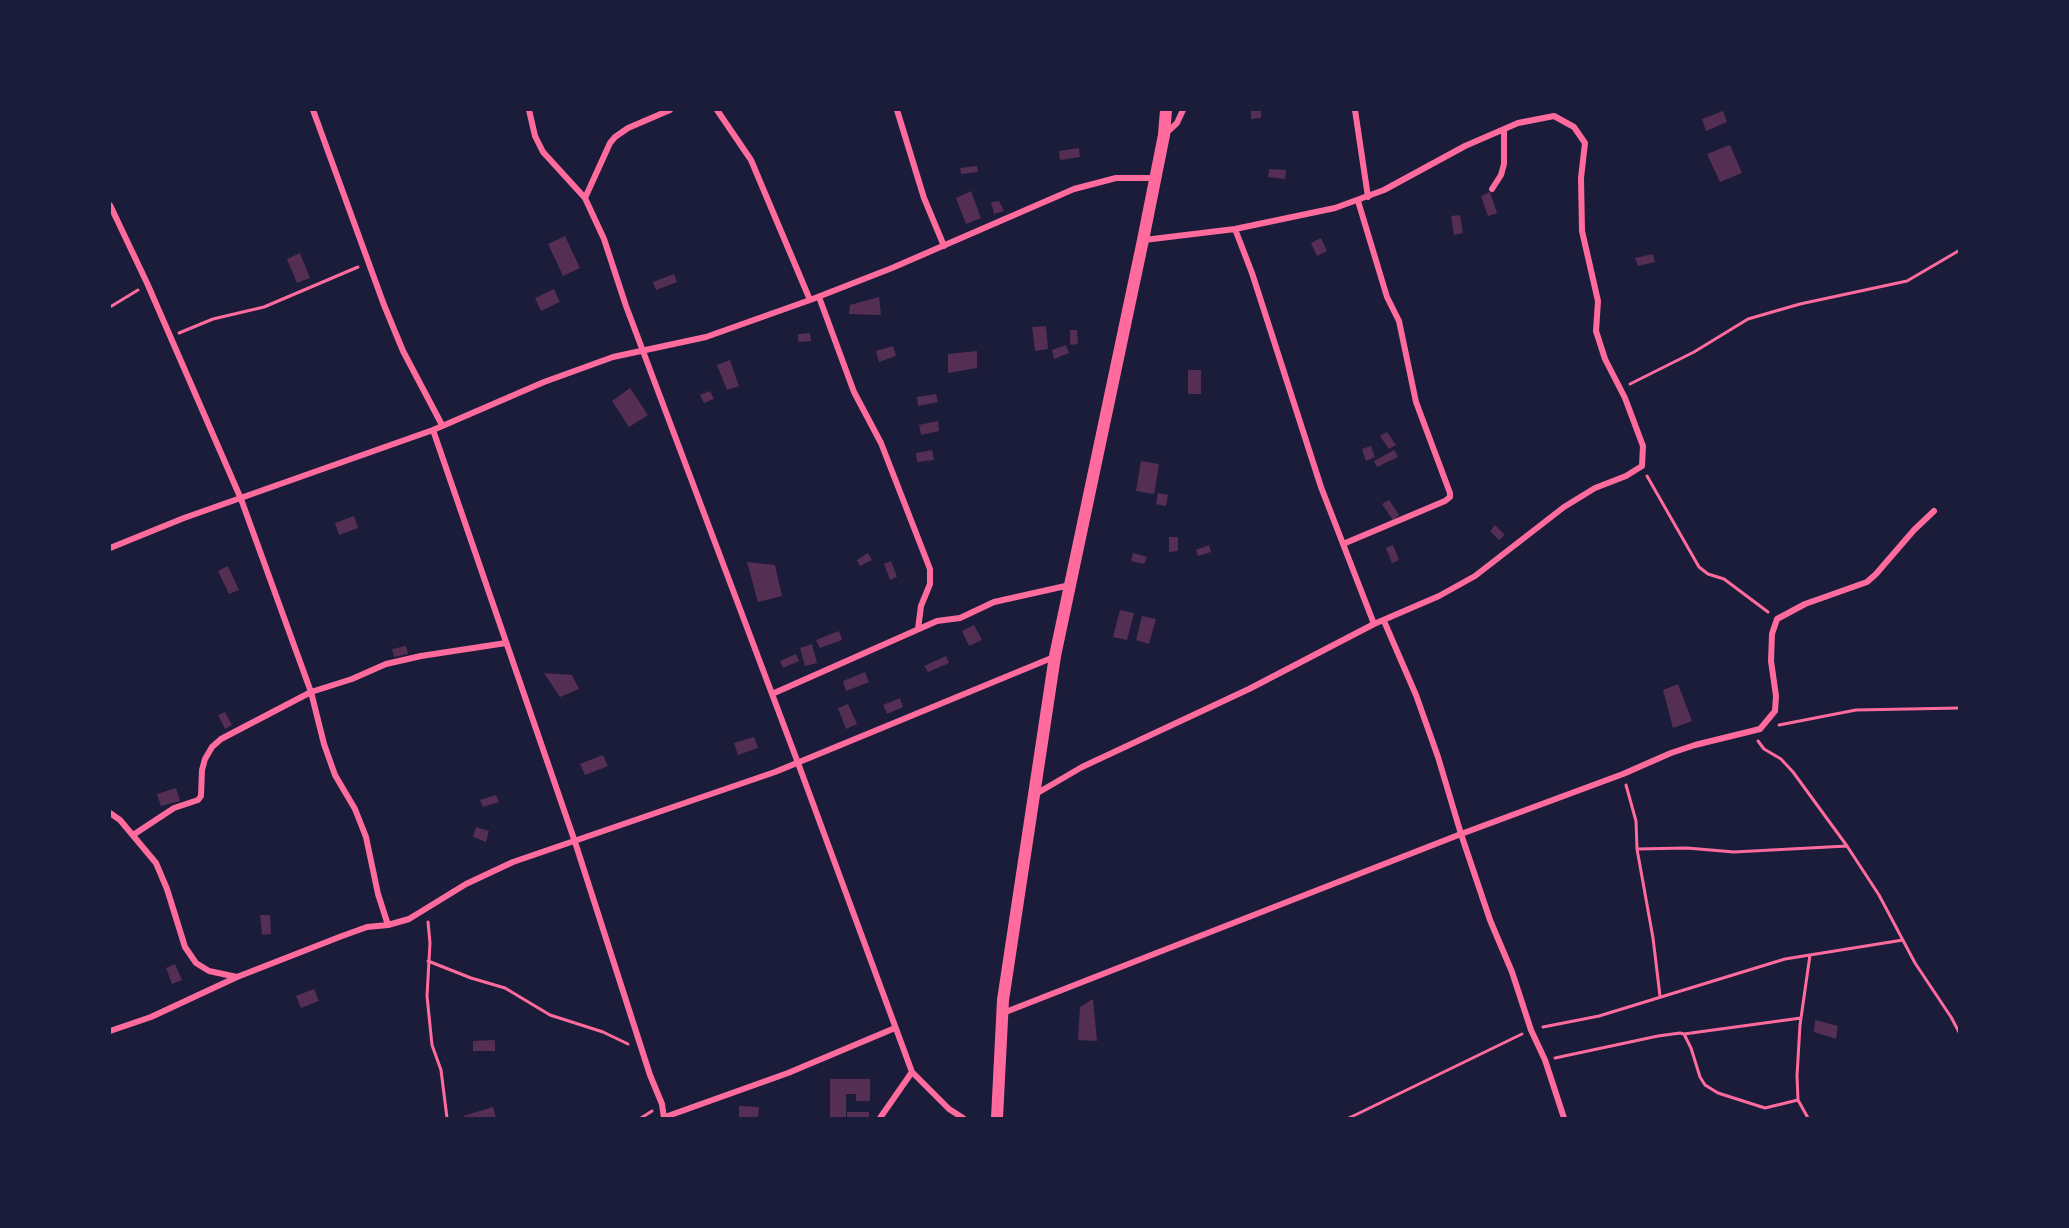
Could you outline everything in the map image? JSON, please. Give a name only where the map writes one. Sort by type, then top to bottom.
[{"type":"main road","points":[[997,1119],[1003,1013],[1055,656],[1143,240],[1164,135],[1166,110]]},
{"type":"street","points":[[313,110],[403,351],[442,425]]},
{"type":"street","points":[[529,110],[535,136],[543,152],[585,198],[604,239],[626,306],[912,1072],[949,1109],[963,1119]]},
{"type":"street","points":[[585,198],[610,143],[615,137],[628,128],[670,110]]},
{"type":"street","points":[[717,110],[751,160],[810,300]]},
{"type":"street","points":[[897,110],[924,198],[944,246]]},
{"type":"street","points":[[1164,135],[1177,123],[1184,110]]},
{"type":"street","points":[[1355,110],[1368,197]]},
{"type":"street","points":[[1554,116],[1560,110]]},
{"type":"street","points":[[1033,796],[1082,767],[1249,689],[1374,624],[1439,596],[1476,576],[1564,507],[1595,488],[1626,476],[1642,466],[1643,446],[1605,359],[1596,332],[1598,301],[1582,231],[1581,177],[1585,143],[1575,127],[1554,116],[1533,119],[1465,146],[1368,197],[1335,208],[1235,229],[1143,240]]},
{"type":"street","points":[[1492,189],[1501,175],[1504,164],[1504,130]]},
{"type":"street","points":[[110,548],[184,518],[433,430],[544,382],[613,357],[706,337],[819,297],[1074,189],[1116,178],[1154,178]]},
{"type":"street","points":[[1343,544],[1450,497],[1416,402],[1399,321],[1387,297],[1358,201]]},
{"type":"street","points":[[110,205],[147,283],[241,499],[311,692],[324,744],[335,775],[355,809],[366,837],[378,894],[388,925]]},
{"type":"street","points":[[1235,229],[1252,273],[1321,487],[1374,624]]},
{"type":"street","points":[[819,297],[854,392],[881,443],[930,569],[930,584],[921,606],[918,629]]},
{"type":"street","points":[[433,430],[575,842],[664,1118],[788,1074],[895,1028]]},
{"type":"street","points":[[1003,1013],[1695,745],[1760,729],[1775,711],[1772,634],[1777,619],[1805,604],[1867,582],[1934,511]]},
{"type":"street","points":[[772,693],[937,621],[960,618],[994,602],[1070,585]]},
{"type":"street","points":[[1384,621],[1416,695],[1490,920],[1512,972],[1531,1030],[1545,1060],[1564,1119]]},
{"type":"street","points":[[133,835],[166,813],[198,800],[201,796],[202,770],[205,759],[212,747],[221,739],[311,692],[352,679],[386,664],[421,656],[506,643]]},
{"type":"street","points":[[110,1031],[188,1002],[237,977],[367,927],[388,925],[410,919],[466,884],[513,862],[798,763],[1055,656]]},
{"type":"street","points":[[110,813],[120,820],[156,863],[167,889],[185,947],[196,963],[209,971],[237,977]]},
{"type":"street","points":[[880,1119],[912,1072]]},
{"type":"path","points":[[1620,389],[1694,352],[1748,320],[1800,304],[1907,281],[1959,250]]},
{"type":"path","points":[[169,337],[213,319],[264,307],[368,262]]},
{"type":"path","points":[[110,307],[147,283]]},
{"type":"path","points":[[1642,466],[1699,567],[1708,574],[1724,579],[1777,619]]},
{"type":"path","points":[[1760,729],[1856,710],[1959,708]]},
{"type":"path","points":[[1750,731],[1764,749],[1781,759],[1793,772],[1847,846],[1879,895],[1915,963],[1951,1017],[1959,1034]]},
{"type":"path","points":[[1623,774],[1636,821],[1637,849],[1653,938],[1660,996]]},
{"type":"path","points":[[1637,849],[1687,848],[1734,852],[1847,846]]},
{"type":"path","points":[[426,909],[430,943],[427,996],[432,1045],[441,1070],[447,1119]]},
{"type":"path","points":[[1349,1119],[1531,1030],[1599,1016],[1775,961],[1903,940]]},
{"type":"path","points":[[1808,1119],[1798,1100],[1797,1076],[1801,1018],[1810,955]]},
{"type":"path","points":[[428,961],[471,978],[505,988],[550,1015],[603,1032],[642,1050]]},
{"type":"path","points":[[1545,1060],[1658,1036],[1801,1018]]},
{"type":"path","points":[[1684,1034],[1700,1077],[1705,1085],[1718,1093],[1765,1108],[1798,1100]]},
{"type":"building","points":[[1251,110],[1261,110],[1261,118],[1251,119]]},
{"type":"building","points":[[1723,111],[1727,122],[1706,131],[1702,119]]},
{"type":"building","points":[[1730,145],[1742,173],[1720,182],[1707,154]]},
{"type":"building","points":[[1079,148],[1080,157],[1060,160],[1059,151]]},
{"type":"building","points":[[977,166],[978,172],[961,174],[960,168]]},
{"type":"building","points":[[1269,169],[1286,170],[1285,179],[1268,177]]},
{"type":"building","points":[[971,191],[981,218],[966,224],[956,198]]},
{"type":"building","points":[[1490,192],[1497,213],[1488,216],[1481,196]]},
{"type":"building","points":[[999,201],[1004,211],[994,214],[991,202]]},
{"type":"building","points":[[1460,215],[1463,233],[1454,235],[1451,216]]},
{"type":"building","points":[[565,236],[580,268],[563,276],[548,244]]},
{"type":"building","points":[[1321,238],[1327,251],[1317,256],[1311,243]]},
{"type":"building","points":[[300,253],[310,278],[297,283],[287,259]]},
{"type":"building","points":[[1653,254],[1655,262],[1638,266],[1635,258]]},
{"type":"building","points":[[674,274],[677,282],[656,290],[653,282]]},
{"type":"building","points":[[554,289],[560,302],[541,311],[535,298]]},
{"type":"building","points":[[879,297],[881,315],[849,314],[850,305]]},
{"type":"building","points":[[1046,326],[1048,349],[1035,351],[1032,327]]},
{"type":"building","points":[[1070,330],[1077,330],[1078,344],[1070,345]]},
{"type":"building","points":[[810,333],[811,341],[798,342],[798,334]]},
{"type":"building","points":[[1066,345],[1069,353],[1054,359],[1052,350]]},
{"type":"building","points":[[893,346],[896,356],[879,362],[876,351]]},
{"type":"building","points":[[977,351],[977,368],[948,373],[948,354]]},
{"type":"building","points":[[730,360],[739,386],[727,390],[717,365]]},
{"type":"building","points":[[1188,370],[1201,370],[1201,394],[1188,394]]},
{"type":"building","points":[[630,388],[648,415],[629,427],[612,401]]},
{"type":"building","points":[[710,391],[714,399],[704,403],[700,395]]},
{"type":"building","points":[[936,394],[938,402],[918,406],[917,397]]},
{"type":"building","points":[[938,421],[939,431],[921,435],[919,425]]},
{"type":"building","points":[[1387,432],[1396,445],[1389,449],[1380,436]]},
{"type":"building","points":[[1371,446],[1375,457],[1366,461],[1362,449]]},
{"type":"building","points":[[932,450],[934,460],[917,462],[916,453]]},
{"type":"building","points":[[1394,450],[1398,457],[1377,467],[1374,461]]},
{"type":"building","points":[[1141,461],[1159,464],[1154,494],[1136,491]]},
{"type":"building","points":[[1158,493],[1168,495],[1166,506],[1156,504]]},
{"type":"building","points":[[1389,500],[1399,515],[1393,520],[1382,504]]},
{"type":"building","points":[[354,516],[358,528],[339,535],[335,523]]},
{"type":"building","points":[[1495,525],[1505,535],[1499,540],[1490,531]]},
{"type":"building","points":[[1169,537],[1178,537],[1178,551],[1169,552]]},
{"type":"building","points":[[1209,545],[1211,552],[1198,556],[1196,550]]},
{"type":"building","points":[[1393,545],[1399,560],[1392,563],[1386,548]]},
{"type":"building","points":[[868,553],[872,560],[860,566],[857,560]]},
{"type":"building","points":[[1133,553],[1147,557],[1144,564],[1131,561]]},
{"type":"building","points":[[891,561],[897,577],[890,580],[884,564]]},
{"type":"building","points":[[747,562],[775,565],[782,596],[758,602]]},
{"type":"building","points":[[228,566],[239,590],[229,594],[218,571]]},
{"type":"building","points":[[1120,610],[1134,613],[1127,640],[1113,637]]},
{"type":"building","points":[[1142,616],[1156,619],[1149,644],[1136,640]]},
{"type":"building","points":[[974,625],[982,640],[969,646],[962,631]]},
{"type":"building","points":[[839,631],[842,640],[820,648],[816,640]]},
{"type":"building","points":[[812,644],[817,663],[805,666],[800,648]]},
{"type":"building","points":[[406,646],[408,654],[394,657],[392,649]]},
{"type":"building","points":[[796,654],[799,661],[783,668],[780,661]]},
{"type":"building","points":[[946,656],[949,663],[928,672],[924,666]]},
{"type":"building","points":[[865,672],[869,682],[846,691],[843,681]]},
{"type":"building","points":[[544,673],[572,675],[579,689],[560,697]]},
{"type":"building","points":[[1678,684],[1692,721],[1673,728],[1663,690]]},
{"type":"building","points":[[900,698],[903,707],[887,714],[883,705]]},
{"type":"building","points":[[848,704],[857,724],[846,729],[838,708]]},
{"type":"building","points":[[225,712],[232,725],[225,729],[218,715]]},
{"type":"building","points":[[754,737],[758,748],[738,755],[734,743]]},
{"type":"building","points":[[603,755],[608,766],[585,775],[580,764]]},
{"type":"building","points":[[176,788],[180,801],[161,806],[157,794]]},
{"type":"building","points":[[496,795],[499,802],[483,807],[480,800]]},
{"type":"building","points":[[476,827],[489,831],[486,842],[473,837]]},
{"type":"building","points":[[260,915],[270,915],[271,934],[262,935]]},
{"type":"building","points":[[175,964],[182,980],[172,984],[166,968]]},
{"type":"building","points":[[314,989],[319,1001],[301,1008],[296,996]]},
{"type":"building","points":[[1093,999],[1097,1041],[1078,1040],[1080,1007]]},
{"type":"building","points":[[1815,1020],[1838,1026],[1836,1039],[1814,1032]]},
{"type":"building","points":[[495,1040],[495,1051],[473,1051],[473,1041]]},
{"type":"building","points":[[830,1079],[870,1079],[870,1101],[856,1101],[856,1094],[846,1094],[846,1118],[830,1118]]},
{"type":"building","points":[[739,1106],[759,1107],[758,1118],[739,1118]]},
{"type":"building","points":[[493,1107],[496,1118],[464,1118],[463,1116]]},
{"type":"building","points":[[847,1112],[869,1112],[869,1118],[847,1118]]}]
